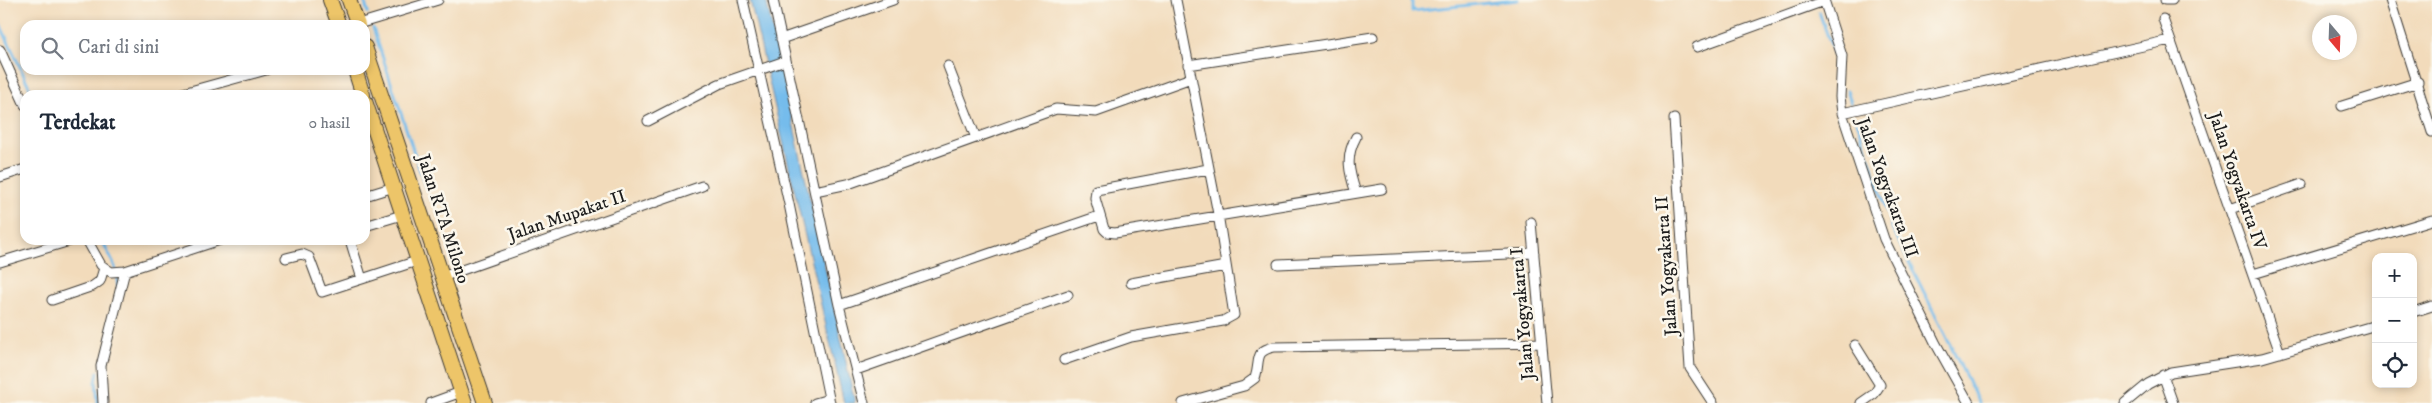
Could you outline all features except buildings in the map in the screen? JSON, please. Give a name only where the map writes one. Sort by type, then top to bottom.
[{"type":"highway","points":[[330,0],[337,20]]},
{"type":"highway","points":[[349,0],[355,20]]},
{"type":"highway","name":"Jalan RTA Milono","points":[[370,61],[486,403]]},
{"type":"highway","points":[[357,75],[361,90]]},
{"type":"highway","name":"Jalan RTA Milono","points":[[370,121],[463,398]]},
{"type":"highway","points":[[450,357],[468,352]]},
{"type":"street","points":[[370,21],[438,0]]},
{"type":"street","points":[[743,0],[791,214],[829,401],[815,403]]},
{"type":"street","points":[[773,0],[839,305],[864,403]]},
{"type":"street","points":[[781,39],[893,0]]},
{"type":"street","points":[[1064,360],[1131,337],[1230,319],[1234,312],[1218,214],[1176,0]]},
{"type":"street","points":[[2165,0],[2172,0]]},
{"type":"street","points":[[2390,0],[2418,82],[2432,132]]},
{"type":"street","points":[[1697,46],[1824,1]]},
{"type":"street","name":"Jalan Yogyakarta III","points":[[1824,1],[1842,56],[1840,97],[1842,113],[1884,239],[1936,344],[1969,403]]},
{"type":"street","name":"Jalan Yogyakarta IV","points":[[2163,19],[2280,353]]},
{"type":"street","points":[[1188,65],[1373,37]]},
{"type":"street","points":[[1842,113],[2170,40]]},
{"type":"street","points":[[0,50],[20,94]]},
{"type":"street","points":[[648,121],[719,84],[786,61]]},
{"type":"street","points":[[948,66],[976,138]]},
{"type":"street","points":[[194,90],[248,75]]},
{"type":"street","points":[[814,191],[848,184],[1056,109],[1096,112],[1190,78]]},
{"type":"street","points":[[2342,106],[2418,82]]},
{"type":"street","name":"Jalan Yogyakarta II","points":[[1674,119],[1690,368],[1713,403]]},
{"type":"street","points":[[1356,137],[1349,149],[1348,160],[1349,171],[1356,192]]},
{"type":"street","points":[[1208,169],[1096,190],[1095,198],[1104,229],[1111,233],[1218,214],[1382,189]]},
{"type":"street","points":[[0,178],[20,171]]},
{"type":"street","points":[[2230,209],[2302,184]]},
{"type":"street","name":"Jalan Mupakat II","points":[[442,277],[702,186]]},
{"type":"street","points":[[370,195],[394,188]]},
{"type":"street","points":[[370,224],[402,214]]},
{"type":"street","points":[[839,305],[1099,216]]},
{"type":"street","points":[[2253,274],[2432,220]]},
{"type":"street","name":"Jalan Yogyakarta I","points":[[1531,222],[1546,403]]},
{"type":"street","points":[[0,262],[56,245]]},
{"type":"street","points":[[91,245],[114,271],[101,366],[103,403]]},
{"type":"street","points":[[52,300],[93,286],[114,271],[203,245]]},
{"type":"street","points":[[352,245],[362,279]]},
{"type":"street","points":[[1278,264],[1534,253]]},
{"type":"street","points":[[286,258],[302,254],[308,257],[322,292],[417,261]]},
{"type":"street","points":[[1130,283],[1226,266]]},
{"type":"street","points":[[856,370],[1068,295]]},
{"type":"street","points":[[2417,311],[2432,306]]},
{"type":"street","points":[[2125,403],[2163,375],[2280,353],[2372,326]]},
{"type":"street","points":[[1183,403],[1244,386],[1255,378],[1260,353],[1264,349],[1274,347],[1541,343]]},
{"type":"street","points":[[1855,345],[1880,385],[1874,394],[1862,403]]},
{"type":"street","points":[[2163,375],[2173,403]]},
{"type":"street","points":[[431,403],[463,398]]},
{"type":"water","points":[[750,0],[766,0],[855,403],[844,403]]},
{"type":"waterway","points":[[364,0],[368,13]]},
{"type":"waterway","points":[[1412,0],[1412,11],[1518,0]]},
{"type":"waterway","points":[[1819,12],[1835,56]]},
{"type":"waterway","points":[[0,24],[20,67]]},
{"type":"waterway","points":[[373,28],[425,186]]},
{"type":"waterway","points":[[24,75],[31,90]]},
{"type":"waterway","points":[[1847,90],[1851,103]]},
{"type":"waterway","points":[[1856,118],[1893,230],[1979,403]]},
{"type":"waterway","points":[[104,245],[115,267],[118,286]]},
{"type":"waterway","points":[[98,372],[96,382],[98,403]]}]
